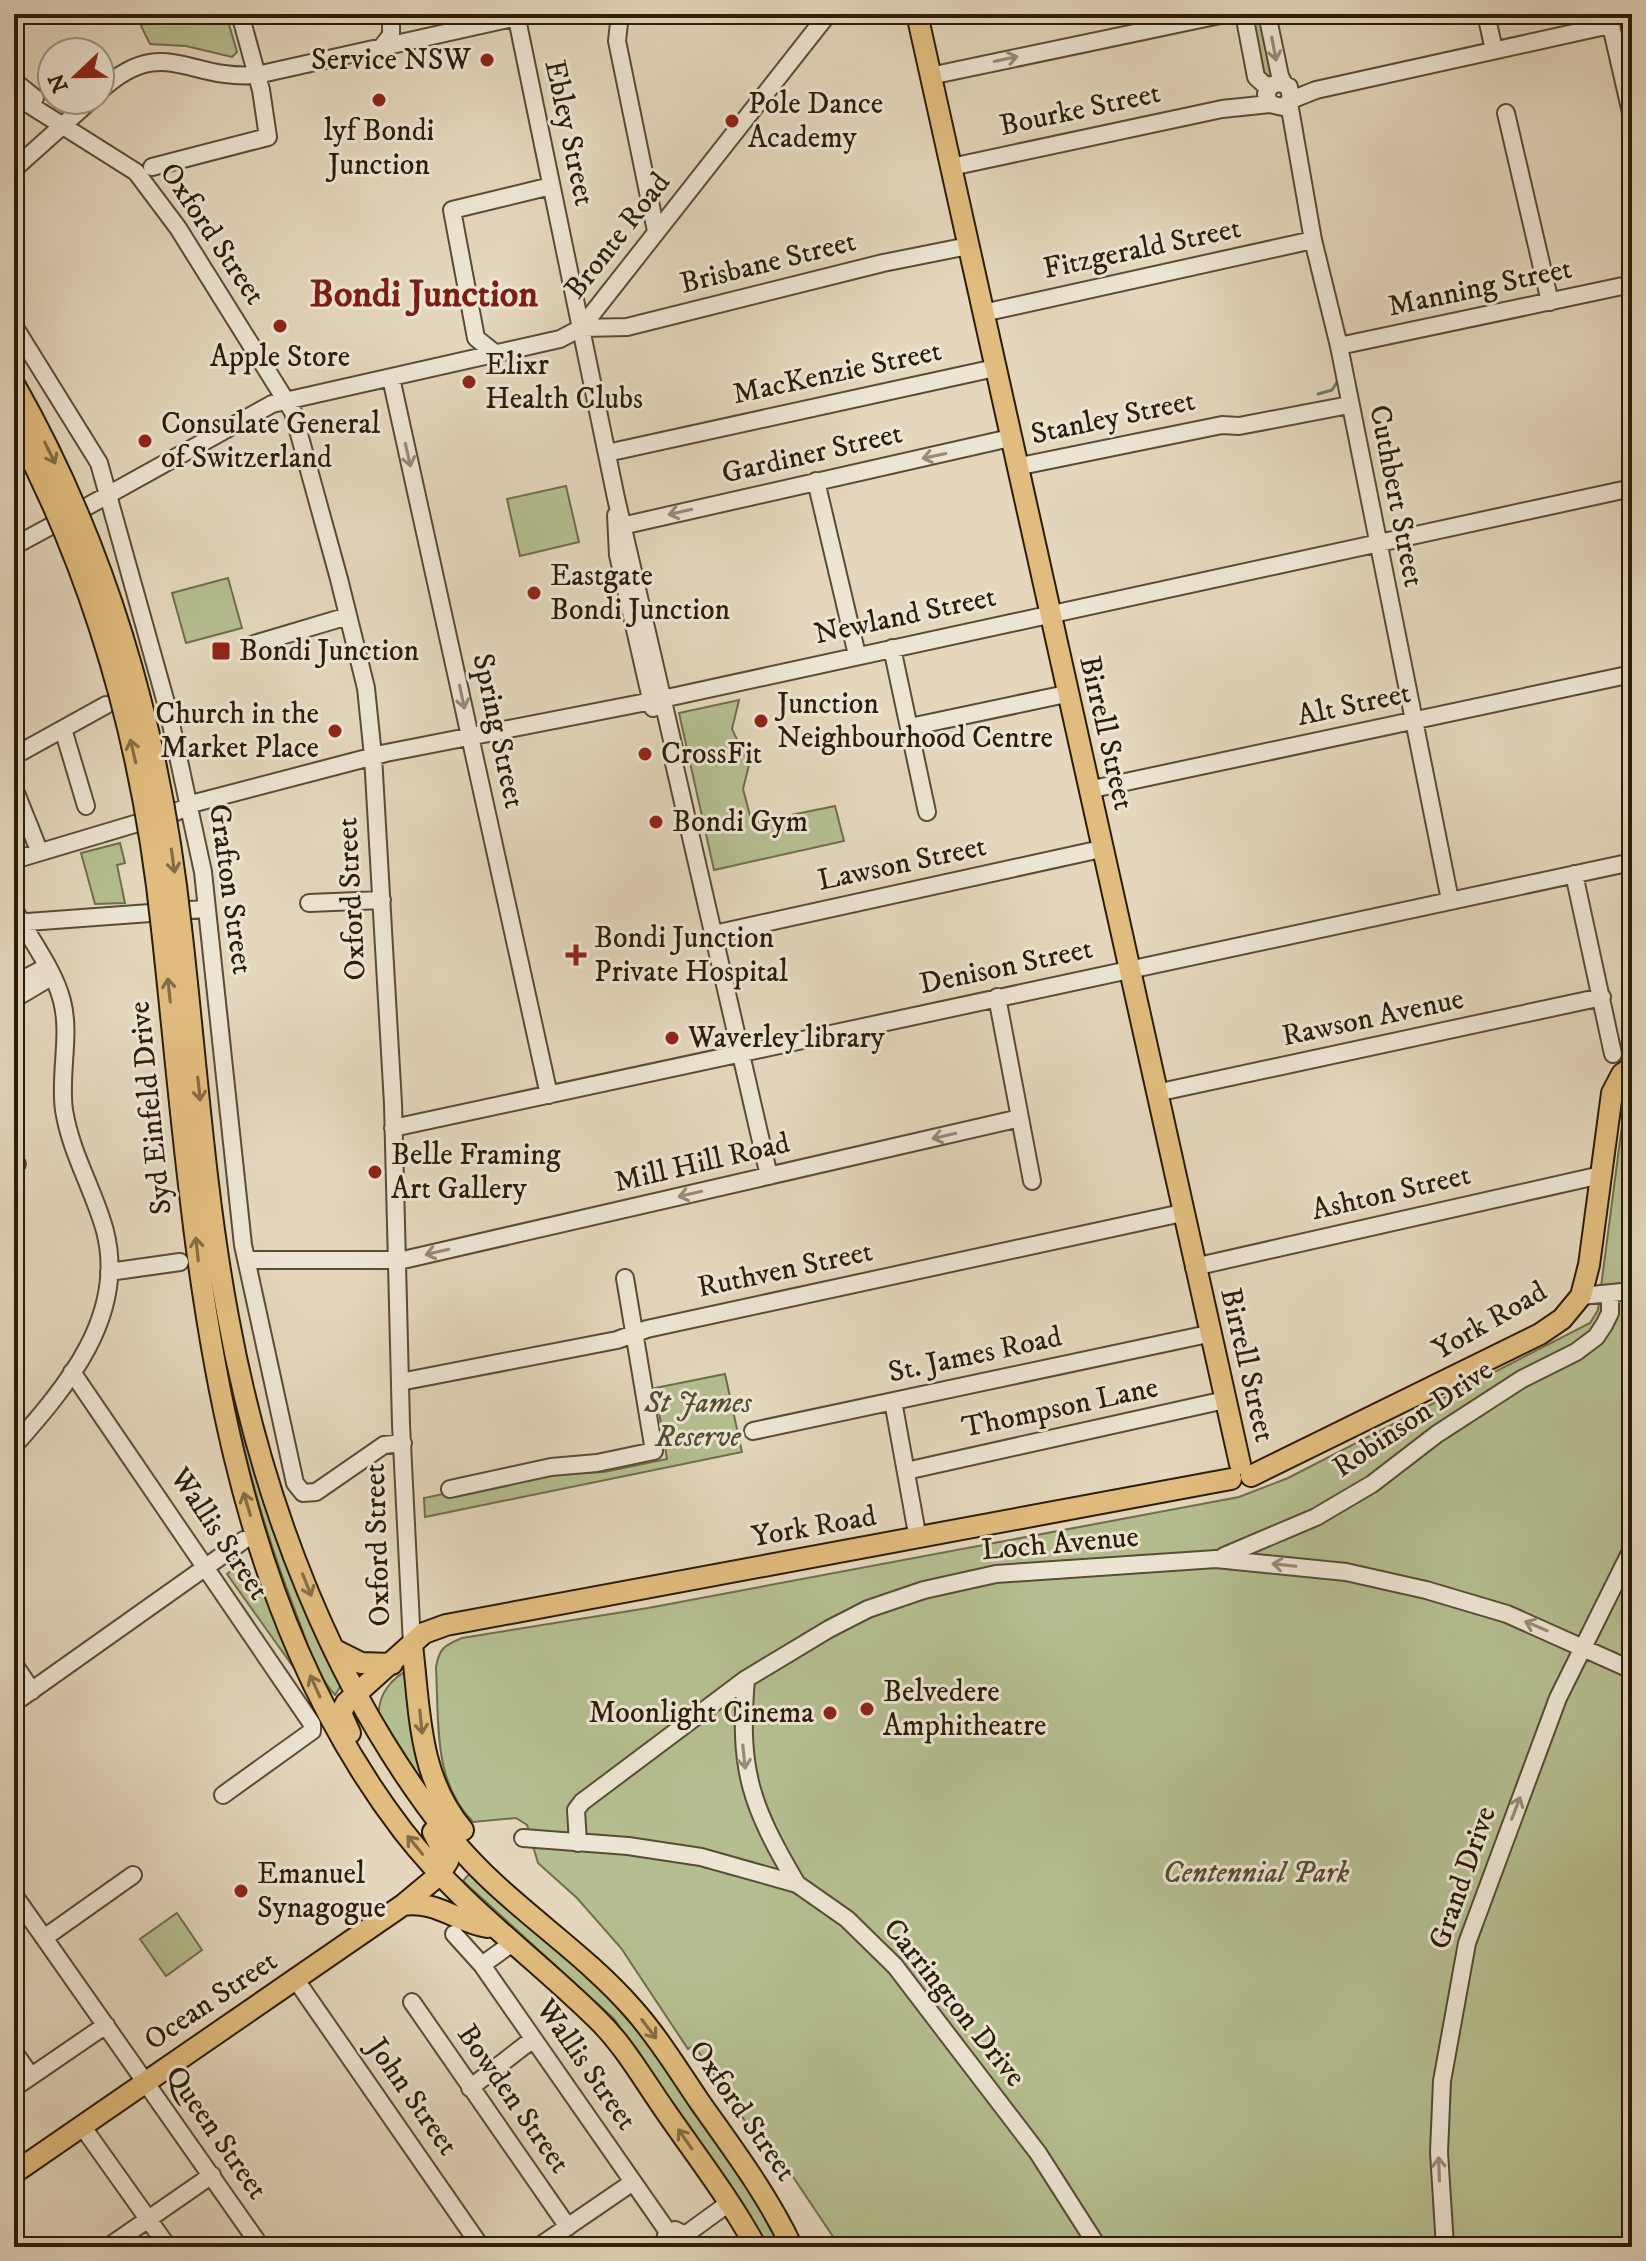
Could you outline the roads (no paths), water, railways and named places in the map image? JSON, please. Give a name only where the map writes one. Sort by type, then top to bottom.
[{"type":"main road","name":"Birrell Street","points":[[917,14],[1241,1473]]},
{"type":"main road","name":"Syd Einfeld Drive","points":[[14,384],[55,462],[88,538],[127,650],[163,795],[206,1321],[230,1439],[245,1496],[286,1616],[324,1705],[366,1778]]},
{"type":"main road","name":"Syd Einfeld Drive","points":[[14,425],[70,546],[113,671],[171,920],[218,1261],[240,1375],[281,1519],[356,1695]]},
{"type":"main road","name":"York Road","points":[[412,1645],[426,1632],[452,1623],[918,1539],[1241,1473],[1540,1334],[1562,1319],[1581,1296],[1612,1093],[1622,1074],[1632,1067]]},
{"type":"main road","points":[[412,1645],[425,1755],[440,1799],[471,1840],[596,1972]]},
{"type":"main road","name":"Oxford Street","points":[[412,1645],[356,1695],[416,1793],[461,1849],[509,1900],[596,1972],[634,2009],[770,2205],[792,2247]]},
{"type":"main road","points":[[335,1650],[361,1663],[392,1664]]},
{"type":"main road","points":[[356,1695],[346,1703],[341,1713],[357,1747],[366,1778]]},
{"type":"main road","name":"Oxford Street","points":[[366,1778],[439,1875],[491,1927],[596,2017],[612,2036],[729,2203],[756,2247]]},
{"type":"main road","points":[[416,1793],[422,1817],[447,1854],[448,1861],[439,1875]]},
{"type":"main road","name":"Ocean Street","points":[[14,2173],[403,1905],[439,1875]]},
{"type":"main road","points":[[403,1905],[430,1905],[471,1924],[491,1927]]},
{"type":"street","points":[[152,167],[268,137],[257,75],[240,14]]},
{"type":"street","points":[[381,48],[391,35],[392,14]]},
{"type":"street","points":[[392,14],[403,36],[411,41]]},
{"type":"street","points":[[620,14],[617,41],[656,231]]},
{"type":"street","name":"Bronte Road","points":[[88,506],[285,399],[566,338],[581,328],[828,14]]},
{"type":"street","points":[[930,76],[1225,14]]},
{"type":"street","name":"Cuthbert Street","points":[[1244,14],[1256,77],[1280,94]]},
{"type":"street","name":"Cuthbert Street","points":[[1267,14],[1280,76],[1280,94],[1339,346],[1450,900]]},
{"type":"street","points":[[1486,14],[1494,50]]},
{"type":"street","points":[[116,79],[130,68],[164,60],[223,75],[257,75],[411,41],[452,22],[516,16]]},
{"type":"street","name":"Ebley Street","points":[[516,16],[616,498],[626,525],[657,700]]},
{"type":"street","points":[[1609,19],[1632,117]]},
{"type":"street","name":"Bourke Street","points":[[951,167],[1494,50],[1609,19]]},
{"type":"street","name":"Oxford Street","points":[[14,81],[66,125],[136,172],[154,192],[285,399],[293,412],[348,616],[366,688],[382,900],[412,1645]]},
{"type":"street","name":"Oxford Street","points":[[14,95],[49,120],[66,125]]},
{"type":"street","points":[[1506,113],[1550,302]]},
{"type":"street","points":[[14,169],[75,116]]},
{"type":"street","points":[[496,354],[476,338],[452,210],[551,186]]},
{"type":"street","name":"Fitzgerald Street","points":[[983,313],[1313,240]]},
{"type":"street","name":"Brisbane Street","points":[[581,328],[627,327],[883,263],[968,246]]},
{"type":"street","name":"Manning Street","points":[[1339,346],[1632,284]]},
{"type":"street","name":"Grafton Street","points":[[14,326],[92,447],[109,494],[207,909],[243,1245],[298,1488],[306,1494],[319,1491],[384,1445],[403,1443]]},
{"type":"street","name":"MacKenzie Street","points":[[607,453],[995,368]]},
{"type":"street","name":"Spring Street","points":[[391,378],[549,1095]]},
{"type":"street","name":"Stanley Street","points":[[1222,425],[1238,417],[1316,401]]},
{"type":"street","name":"Stanley Street","points":[[1016,467],[1222,425],[1239,426],[1349,405]]},
{"type":"street","name":"Gardiner Street","points":[[626,525],[1010,438]]},
{"type":"street","points":[[816,481],[857,655]]},
{"type":"street","name":"Newland Street","points":[[181,806],[373,756],[657,700],[1632,488]]},
{"type":"street","name":"Ebley Street","points":[[616,498],[618,555],[657,700],[675,753],[674,763],[743,1052],[769,1176]]},
{"type":"street","points":[[14,546],[51,526]]},
{"type":"street","points":[[262,642],[348,616]]},
{"type":"street","points":[[892,648],[927,812]]},
{"type":"street","name":"Alt Street","points":[[1088,790],[1632,674]]},
{"type":"street","points":[[910,727],[1066,694]]},
{"type":"street","points":[[14,756],[106,705]]},
{"type":"street","points":[[63,729],[86,806]]},
{"type":"street","points":[[14,788],[36,843]]},
{"type":"street","points":[[14,850],[137,818],[14,860]]},
{"type":"street","name":"Lawson Street","points":[[714,934],[1101,849]]},
{"type":"street","name":"Denison Street","points":[[393,1128],[1632,862]]},
{"type":"street","points":[[1574,874],[1613,1054]]},
{"type":"street","points":[[309,903],[382,900]]},
{"type":"street","points":[[14,1446],[72,1372],[107,1304],[109,1272],[106,1234],[76,1158],[64,1110],[63,1002],[16,920],[171,920],[207,909]]},
{"type":"street","points":[[14,984],[46,974]]},
{"type":"street","points":[[14,999],[46,974]]},
{"type":"street","points":[[997,997],[1032,1181]]},
{"type":"street","name":"Rawson Avenue","points":[[1156,1093],[1602,997]]},
{"type":"street","name":"Mill Hill Road","points":[[248,1260],[398,1261],[1020,1118]]},
{"type":"street","name":"Ashton Street","points":[[1194,1267],[1601,1175]]},
{"type":"street","name":"Ruthven Street","points":[[400,1382],[635,1334],[1182,1213]]},
{"type":"street","points":[[109,1272],[180,1262]]},
{"type":"street","points":[[450,1489],[551,1467],[608,1461],[654,1451],[625,1278]]},
{"type":"street","points":[[1581,1296],[1610,1296],[1632,1291]]},
{"type":"street","name":"Robinson Drive","points":[[1216,1559],[1275,1538],[1316,1517],[1372,1484],[1437,1434],[1522,1379],[1576,1352],[1596,1337],[1604,1325],[1610,1313],[1610,1296]]},
{"type":"street","name":"St. James Road","points":[[753,1431],[1208,1334]]},
{"type":"street","name":"Wallis Street","points":[[72,1372],[303,1706],[312,1731],[223,1795]]},
{"type":"street","name":"Thompson Lane","points":[[906,1471],[1225,1400]]},
{"type":"street","points":[[893,1401],[918,1539]]},
{"type":"street","points":[[14,1703],[244,1540]]},
{"type":"street","name":"Grand Drive","points":[[1445,2247],[1439,2152],[1442,2081],[1467,1943],[1558,1698],[1632,1549]]},
{"type":"street","name":"Loch Avenue","points":[[578,1843],[576,1810],[582,1802],[746,1679],[868,1609],[924,1590],[996,1574],[1216,1559],[1346,1572],[1426,1590],[1507,1614],[1632,1670]]},
{"type":"street","points":[[14,1664],[32,1691]]},
{"type":"street","points":[[746,1679],[744,1763],[751,1795],[763,1826],[797,1884]]},
{"type":"street","name":"Carrington Drive","points":[[523,1838],[701,1857],[797,1884],[847,1919],[895,1966],[1038,2153],[1098,2247]]},
{"type":"street","points":[[44,1938],[133,1875]]},
{"type":"street","name":"Queen Street","points":[[14,1895],[148,2081],[261,2247]]},
{"type":"street","name":"Wallis Street","points":[[454,1934],[482,1965],[676,2240]]},
{"type":"street","points":[[482,1965],[511,1944]]},
{"type":"street","name":"John Street","points":[[296,1980],[481,2247]]},
{"type":"street","name":"Bowden Street","points":[[412,2002],[568,2227]]},
{"type":"street","points":[[14,2088],[106,2025]]},
{"type":"street","points":[[470,2088],[533,2039]]},
{"type":"street","points":[[14,2052],[31,2076]]},
{"type":"street","points":[[82,2126],[168,2247]]},
{"type":"street","points":[[108,2247],[212,2175]]},
{"type":"street","points":[[538,2247],[633,2182]]},
{"type":"street","points":[[676,2240],[729,2203]]},
{"type":"waterway","points":[[1318,394],[1332,390],[1339,379]]},
{"type":"place","name":"Service NSW","points":[[487,60]]},
{"type":"place","name":"lyf Bondi Junction","points":[[379,100]]},
{"type":"place","name":"Pole Dance Academy","points":[[732,121]]},
{"type":"place","name":"Apple Store","points":[[280,326]]},
{"type":"place","name":"Elixr Health Clubs","points":[[469,382]]},
{"type":"place","name":"Consulate General of Switzerland","points":[[145,441]]},
{"type":"place","name":"Eastgate Bondi Junction","points":[[534,593]]},
{"type":"place","name":"Bondi Junction","points":[[221,651]]},
{"type":"place","name":"Junction Neighbourhood Centre","points":[[761,721]]},
{"type":"place","name":"Church in the Market Place","points":[[335,731]]},
{"type":"place","name":"CrossFit","points":[[645,754]]},
{"type":"place","name":"Bondi Gym","points":[[656,822]]},
{"type":"place","name":"Bondi Junction Private Hospital","points":[[576,955]]},
{"type":"place","name":"Waverley library","points":[[672,1038]]},
{"type":"place","name":"Belle Framing Art Gallery","points":[[375,1172]]},
{"type":"place","name":"Belvedere Amphitheatre","points":[[867,1709]]},
{"type":"place","name":"Moonlight Cinema","points":[[830,1713]]},
{"type":"place","name":"Emanuel Synagogue","points":[[241,1891]]},
{"type":"district","name":"Bondi Junction","points":[[424,295]]},
{"type":"park label","name":"St James Reserve","points":[[698,1420]]},
{"type":"park label","name":"Centennial Park","points":[[1256,1873]]}]
